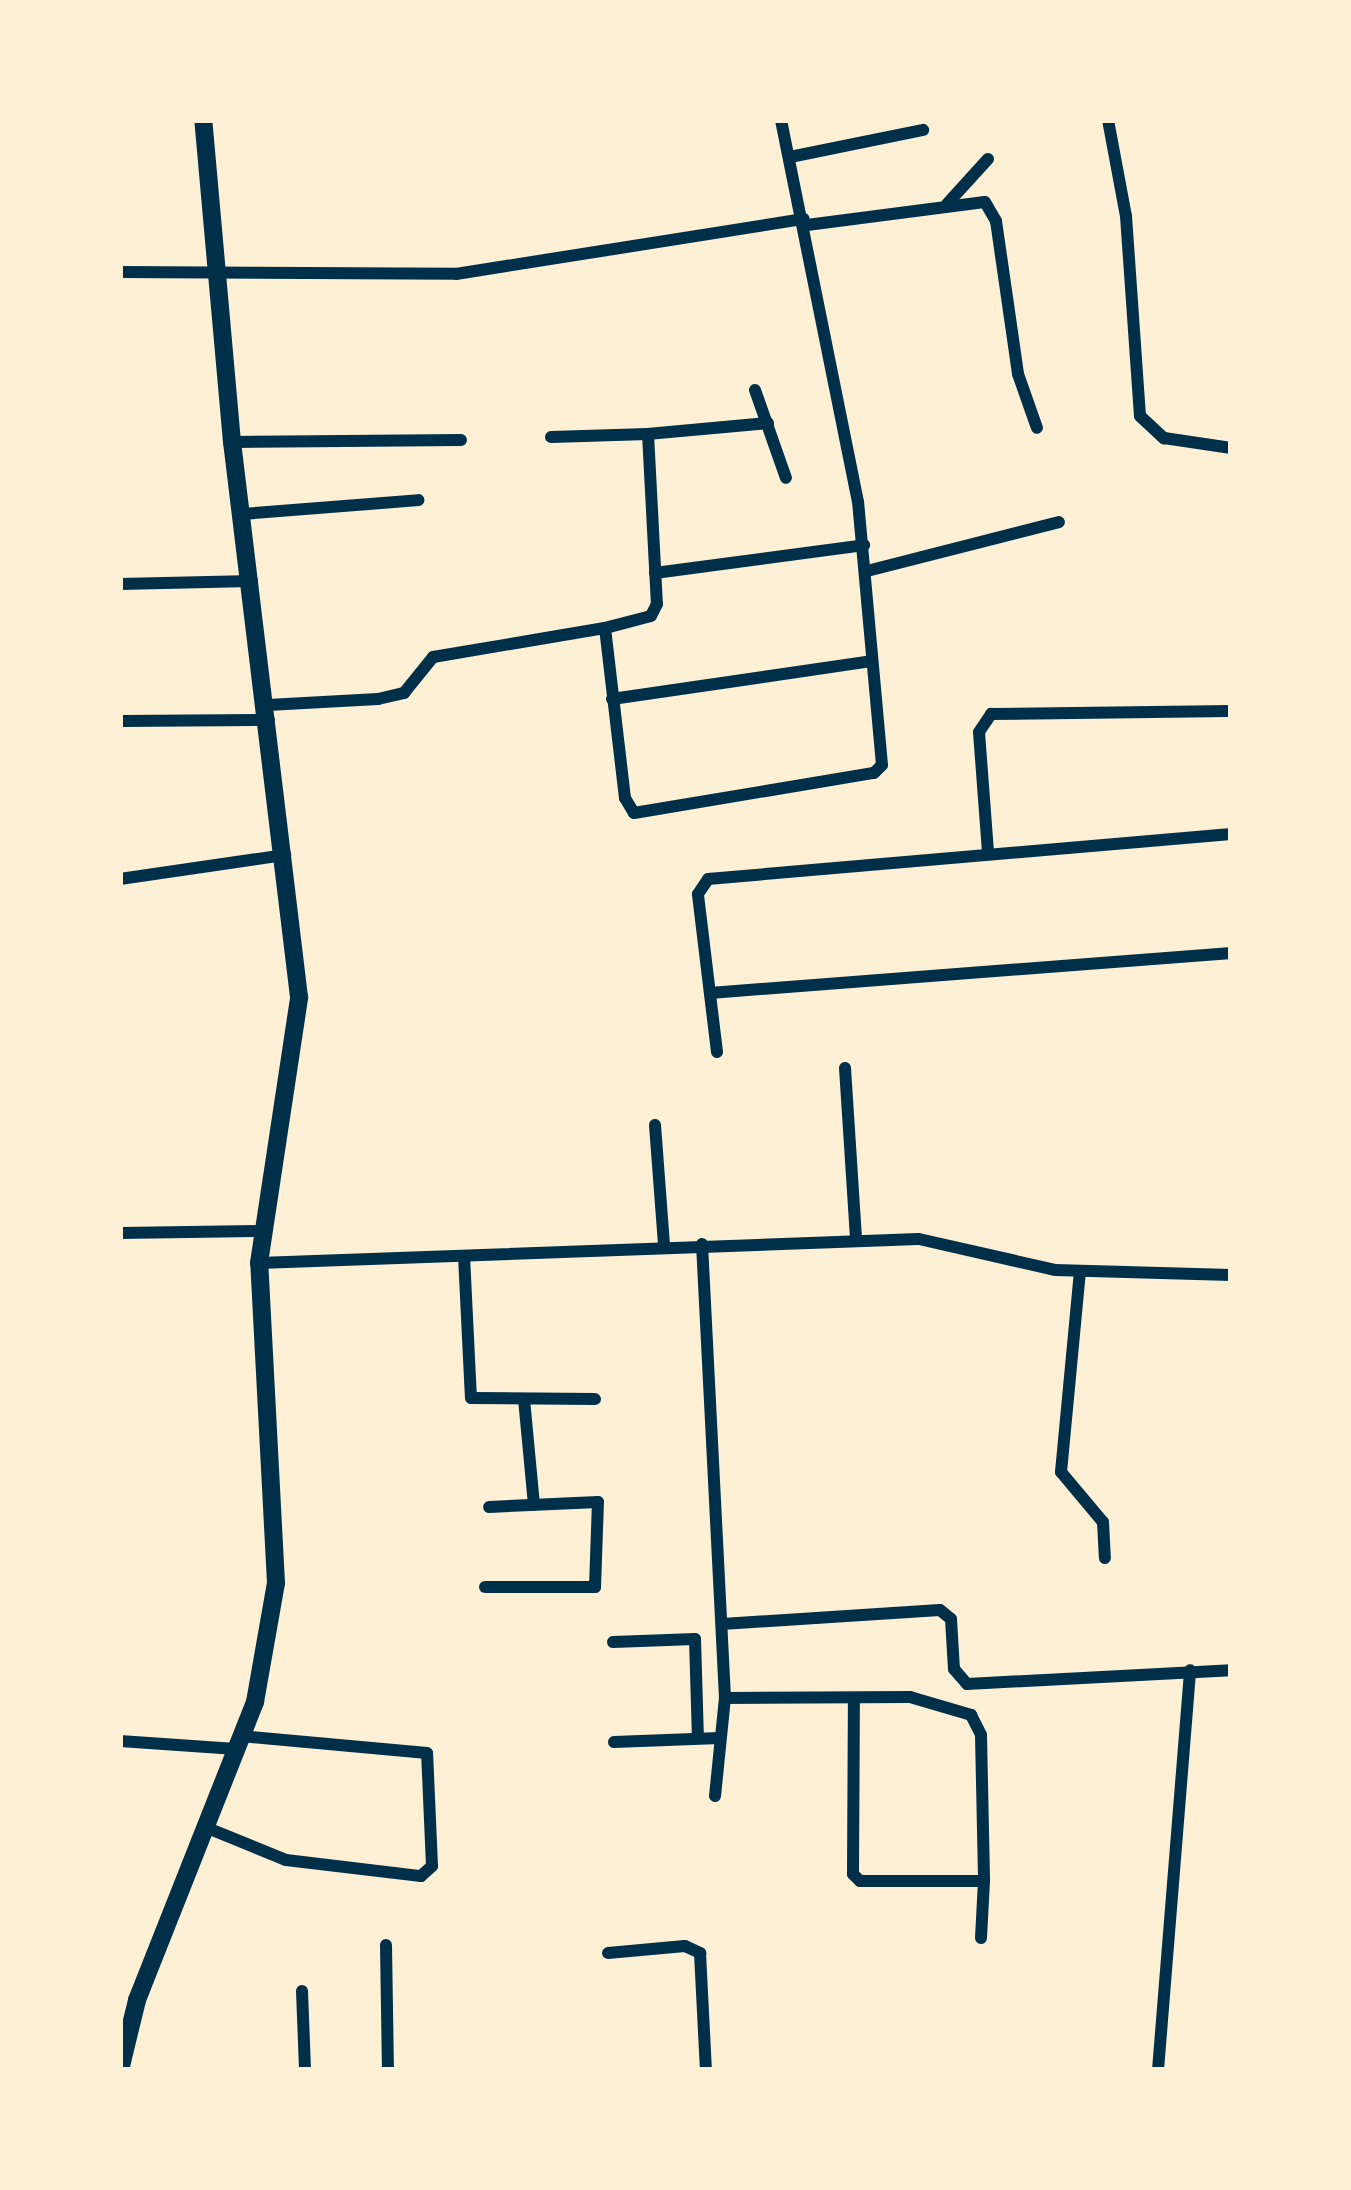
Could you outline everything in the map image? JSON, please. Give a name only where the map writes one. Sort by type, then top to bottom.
[{"type":"main road","points":[[120,2070],[137,2000],[266,1667],[276,1582],[259,1263],[300,1028],[287,855],[232,442],[203,120]]},
{"type":"street","points":[[605,628],[627,806],[645,813],[879,770],[864,545],[806,222],[781,120]]},
{"type":"street","points":[[1108,120],[1126,216],[1140,416],[1163,438],[1231,448]]},
{"type":"street","points":[[790,157],[923,130]]},
{"type":"street","points":[[947,204],[988,159]]},
{"type":"street","points":[[120,272],[456,274],[980,200],[995,221],[1018,374],[1036,428]]},
{"type":"street","points":[[755,390],[786,478]]},
{"type":"street","points":[[551,436],[648,434],[768,423]]},
{"type":"street","points":[[120,721],[269,712],[378,699],[404,693],[433,657],[605,628],[656,611],[648,434]]},
{"type":"street","points":[[232,442],[461,440]]},
{"type":"street","points":[[242,514],[418,500]]},
{"type":"street","points":[[867,571],[1059,522]]},
{"type":"street","points":[[655,573],[864,545]]},
{"type":"street","points":[[120,584],[252,581]]},
{"type":"street","points":[[612,699],[871,662]]},
{"type":"street","points":[[988,852],[979,732],[991,714],[1231,711]]},
{"type":"street","points":[[717,1052],[698,894],[708,879],[1231,834]]},
{"type":"street","points":[[120,880],[287,855]]},
{"type":"street","points":[[710,992],[1231,953]]},
{"type":"street","points":[[845,1068],[856,1240]]},
{"type":"street","points":[[655,1125],[664,1246]]},
{"type":"street","points":[[120,1233],[266,1231]]},
{"type":"street","points":[[259,1263],[856,1240],[951,1243],[1080,1271],[1231,1275]]},
{"type":"street","points":[[702,1244],[710,1516],[725,1698],[715,1796]]},
{"type":"street","points":[[464,1256],[471,1398],[595,1399]]},
{"type":"street","points":[[1080,1271],[1060,1472],[1103,1522],[1106,1558]]},
{"type":"street","points":[[524,1399],[535,1505]]},
{"type":"street","points":[[484,1587],[595,1588],[598,1502],[489,1507]]},
{"type":"street","points":[[722,1624],[940,1610],[951,1618],[954,1669],[967,1684],[1231,1670]]},
{"type":"street","points":[[613,1642],[695,1639],[698,1738]]},
{"type":"street","points":[[1158,2070],[1190,1670]]},
{"type":"street","points":[[725,1698],[854,1702],[920,1698],[977,1721],[984,1881],[981,1938]]},
{"type":"street","points":[[854,1702],[853,1874],[860,1881],[984,1881]]},
{"type":"street","points":[[614,1742],[720,1738]]},
{"type":"street","points":[[120,1741],[238,1742],[427,1754],[432,1866],[421,1876],[286,1860],[205,1827]]},
{"type":"street","points":[[386,1945],[388,2070]]},
{"type":"street","points":[[608,1953],[685,1946],[700,1953],[706,2070]]},
{"type":"street","points":[[302,1991],[305,2070]]}]
